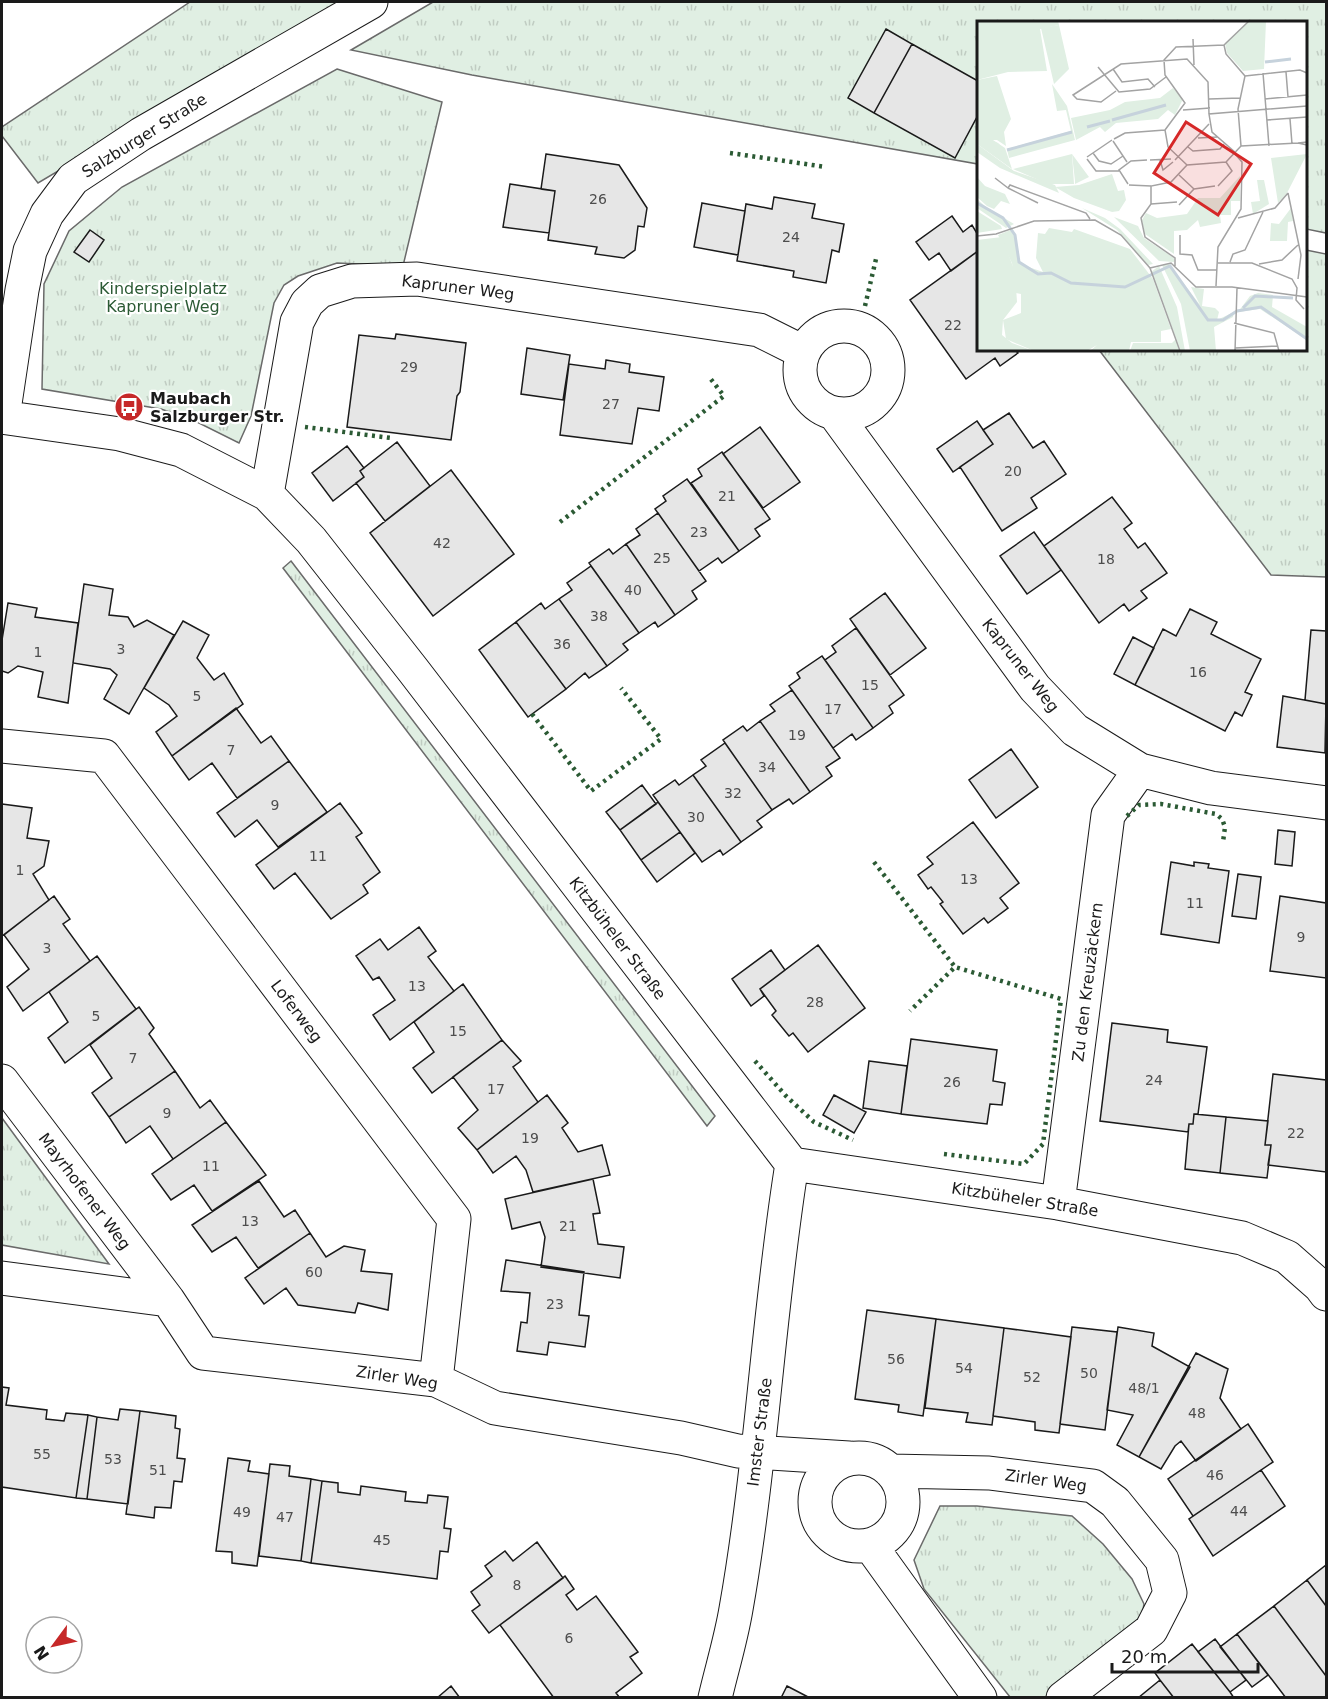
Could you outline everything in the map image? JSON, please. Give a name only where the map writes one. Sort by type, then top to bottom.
[{"type":"street","name":"Salzburger Straße","points":[[2,417],[30,252],[47,214],[73,179],[141,134],[371,2]]},
{"type":"street","name":"Kapruner Weg","points":[[267,494],[297,322],[306,303],[320,291],[352,281],[417,279],[759,330],[803,352]]},
{"type":"street","points":[[848,325],[863,330],[876,339],[884,352],[888,367],[887,382],[880,396],[869,407],[855,414],[834,413],[814,404],[805,393],[800,380],[799,366],[803,352],[810,340],[834,326],[848,325]]},
{"type":"street","name":"Kapruner Weg","points":[[834,413],[1035,688],[1075,730],[1140,770],[1211,788],[1326,803]]},
{"type":"street","name":"Kitzbüheler Straße","points":[[2,417],[120,434],[181,450],[267,494],[311,540],[413,670],[792,1164],[1058,1203],[1242,1238],[1287,1257],[1326,1294]]},
{"type":"street","name":"Loferweg","points":[[2,746],[104,756],[454,1219],[436,1380]]},
{"type":"street","name":"Zu den Kreuzäckern","points":[[1058,1203],[1108,815],[1140,770]]},
{"type":"street","name":"Mayrhofener Weg","points":[[2,1081],[168,1300]]},
{"type":"street","name":"Imster Straße","points":[[714,1698],[736,1610],[757,1453],[779,1240],[792,1164]]},
{"type":"street","points":[[2,1278],[168,1300]]},
{"type":"street","name":"Zirler Weg","points":[[168,1300],[203,1353],[436,1380],[495,1408],[681,1438],[738,1451],[849,1458]]},
{"type":"street","points":[[863,1457],[878,1461],[890,1471],[899,1483],[903,1498],[902,1514],[896,1527],[884,1539],[870,1545],[855,1546],[841,1543],[825,1530],[815,1511],[814,1497],[818,1484],[826,1472],[836,1463],[849,1458],[863,1457]]},
{"type":"street","name":"Zirler Weg","points":[[890,1471],[989,1473],[1093,1486],[1115,1502],[1162,1560],[1170,1593],[1151,1630],[1063,1698]]},
{"type":"street","points":[[870,1545],[980,1698]]},
{"type":"green space","points":[[190,2],[343,2],[38,183],[2,136],[2,127]]},
{"type":"green space","points":[[433,2],[1326,2],[1326,233],[1307,229],[1307,21],[977,21],[977,164],[472,75],[351,50]]},
{"type":"green space","name":"Kinderspielplatz Kapruner Weg","points":[[337,69],[442,102],[403,266],[337,263],[298,276],[284,285],[274,303],[251,416],[239,443],[195,421],[161,409],[42,389],[44,284],[69,231],[122,187]]},
{"type":"green space","points":[[1307,250],[1326,254],[1326,577],[1271,575],[1100,351],[1307,351]]},
{"type":"green space","points":[[291,561],[715,1116],[707,1126],[283,568]]},
{"type":"green space","points":[[2,1118],[109,1264],[2,1245]]},
{"type":"green space","points":[[940,1506],[977,1506],[1072,1516],[1103,1544],[1132,1579],[1144,1604],[1140,1627],[1048,1697],[1010,1697],[924,1589],[914,1560]]},
{"type":"building","points":[[886,29],[912,44],[874,113],[848,98]]},
{"type":"building","points":[[912,44],[977,80],[977,117],[955,158],[874,113]]},
{"type":"building","points":[[546,154],[619,165],[647,208],[644,227],[638,226],[635,250],[624,258],[595,254],[597,247],[548,240],[555,191],[541,189]]},
{"type":"building","points":[[510,184],[555,191],[549,233],[503,227]]},
{"type":"building","points":[[774,197],[815,204],[812,218],[844,224],[839,252],[832,250],[826,283],[793,277],[794,271],[737,261],[746,204],[772,209]]},
{"type":"building","points":[[702,203],[745,211],[738,255],[694,247]]},
{"type":"building","points":[[952,216],[963,232],[972,225],[977,233],[977,252],[951,271],[939,253],[929,260],[916,242]]},
{"type":"building","points":[[90,230],[104,240],[89,262],[74,252]]},
{"type":"building","points":[[977,252],[977,351],[1016,351],[1018,353],[1000,366],[995,358],[966,379],[910,300]]},
{"type":"building","points":[[396,334],[466,343],[451,440],[347,427],[359,335],[395,339]]},
{"type":"building","points":[[527,348],[570,355],[563,400],[521,394]]},
{"type":"building","points":[[606,360],[630,364],[629,372],[664,377],[659,411],[638,408],[632,444],[560,435],[569,364],[605,369]]},
{"type":"building","points":[[1009,413],[1033,448],[1044,441],[1066,474],[1031,498],[1037,508],[1002,531],[960,467],[993,444],[983,430]]},
{"type":"building","points":[[977,421],[993,444],[953,472],[937,449]]},
{"type":"building","points":[[760,427],[800,482],[763,508],[723,454]]},
{"type":"building","points":[[397,442],[430,486],[385,521],[356,483],[364,477],[360,471]]},
{"type":"building","points":[[347,446],[364,468],[360,471],[364,477],[333,501],[312,473]]},
{"type":"building","points":[[722,452],[770,519],[755,529],[760,536],[739,551],[691,483],[702,476],[698,469]]},
{"type":"building","points":[[451,470],[514,554],[433,616],[370,533]]},
{"type":"building","points":[[687,479],[739,551],[722,563],[718,558],[699,571],[655,509],[666,501],[663,496]]},
{"type":"building","points":[[1112,497],[1132,523],[1124,529],[1138,548],[1145,543],[1167,573],[1141,591],[1147,598],[1129,611],[1124,604],[1099,623],[1044,546]]},
{"type":"building","points":[[658,513],[706,581],[692,591],[697,599],[675,615],[626,544],[640,535],[636,529]]},
{"type":"building","points":[[1034,532],[1061,570],[1027,594],[1000,556]]},
{"type":"building","points":[[626,544],[675,615],[658,627],[655,622],[639,633],[589,563],[609,549],[613,554]]},
{"type":"building","points":[[591,566],[639,633],[623,644],[628,650],[607,666],[559,599],[572,590],[567,583]]},
{"type":"building","points":[[84,584],[113,589],[109,615],[128,617],[134,627],[147,620],[174,635],[129,714],[104,699],[117,675],[110,669],[73,663]]},
{"type":"building","points":[[885,593],[926,648],[890,675],[850,619]]},
{"type":"building","points":[[559,599],[607,666],[589,678],[585,673],[566,689],[516,622],[541,603],[545,609]]},
{"type":"building","points":[[8,603],[37,608],[35,617],[78,623],[68,703],[38,697],[43,672],[18,666],[8,673],[2,671],[2,640]]},
{"type":"building","points":[[1190,609],[1217,622],[1211,634],[1261,659],[1245,692],[1252,695],[1242,716],[1235,712],[1225,731],[1135,685],[1163,629],[1176,636]]},
{"type":"building","points":[[183,621],[209,635],[197,658],[214,680],[224,673],[243,704],[172,756],[156,732],[177,716],[169,705],[144,688]]},
{"type":"building","points":[[516,622],[566,689],[528,717],[479,650]]},
{"type":"building","points":[[856,628],[904,695],[889,706],[893,713],[873,728],[825,660],[836,652],[832,646]]},
{"type":"building","points":[[1311,630],[1326,631],[1326,704],[1305,700]]},
{"type":"building","points":[[1133,637],[1154,648],[1135,685],[1114,674]]},
{"type":"building","points":[[822,656],[873,728],[856,740],[852,734],[833,748],[789,686],[800,678],[797,673]]},
{"type":"building","points":[[792,690],[840,758],[826,767],[832,776],[810,792],[760,721],[775,711],[770,705]]},
{"type":"building","points":[[1283,696],[1326,704],[1325,753],[1277,747]]},
{"type":"building","points":[[236,708],[261,743],[271,736],[289,761],[237,798],[212,763],[189,780],[172,756]]},
{"type":"building","points":[[760,721],[810,792],[793,804],[789,799],[772,810],[723,740],[743,726],[747,731]]},
{"type":"building","points":[[725,743],[772,810],[757,821],[762,827],[741,842],[693,775],[706,766],[701,760]]},
{"type":"building","points":[[1011,749],[1038,787],[996,818],[969,780]]},
{"type":"building","points":[[289,761],[327,812],[278,847],[257,820],[235,837],[217,813]]},
{"type":"building","points":[[693,775],[741,842],[723,855],[720,850],[702,862],[653,795],[675,780],[679,785]]},
{"type":"building","points":[[642,785],[656,804],[620,830],[606,812]]},
{"type":"building","points":[[658,802],[680,832],[641,860],[620,830]]},
{"type":"building","points":[[340,803],[362,833],[356,837],[380,872],[363,885],[368,893],[331,919],[295,873],[274,889],[256,865]]},
{"type":"building","points":[[2,804],[32,808],[27,838],[49,841],[44,866],[33,874],[49,900],[2,936]]},
{"type":"building","points":[[973,822],[1019,883],[1000,898],[1008,908],[988,923],[984,918],[963,934],[940,904],[943,902],[931,887],[928,889],[918,875],[933,864],[927,857]]},
{"type":"building","points":[[1278,830],[1295,832],[1292,866],[1275,864]]},
{"type":"building","points":[[680,832],[695,853],[657,882],[641,860]]},
{"type":"building","points":[[1171,862],[1194,866],[1194,862],[1209,864],[1208,868],[1229,871],[1219,943],[1161,934]]},
{"type":"building","points":[[1238,874],[1261,877],[1256,919],[1232,916]]},
{"type":"building","points":[[54,896],[70,919],[63,924],[90,961],[23,1011],[7,987],[29,969],[4,935]]},
{"type":"building","points":[[1280,896],[1326,903],[1326,978],[1270,971]]},
{"type":"building","points":[[419,927],[436,951],[428,957],[454,991],[390,1040],[373,1015],[395,1000],[379,977],[373,980],[356,956],[380,939],[388,950]]},
{"type":"building","points":[[818,945],[865,1008],[808,1052],[793,1033],[789,1036],[772,1015],[776,1011],[760,989]]},
{"type":"building","points":[[771,950],[785,970],[760,989],[764,996],[751,1006],[732,979]]},
{"type":"building","points":[[97,956],[136,1009],[65,1063],[48,1038],[68,1022],[49,992]]},
{"type":"building","points":[[463,984],[502,1040],[432,1093],[413,1068],[434,1052],[414,1022]]},
{"type":"building","points":[[139,1007],[154,1028],[149,1034],[175,1071],[109,1117],[92,1093],[112,1078],[90,1045]]},
{"type":"building","points":[[1112,1023],[1168,1030],[1167,1042],[1207,1047],[1198,1114],[1194,1114],[1193,1124],[1189,1124],[1188,1132],[1100,1121]]},
{"type":"building","points":[[911,1039],[997,1050],[993,1081],[1005,1083],[1002,1105],[990,1104],[987,1124],[901,1114]]},
{"type":"building","points":[[502,1040],[521,1061],[513,1067],[538,1102],[477,1150],[458,1128],[478,1110],[453,1077]]},
{"type":"building","points":[[869,1061],[907,1066],[901,1114],[863,1108]]},
{"type":"building","points":[[175,1071],[200,1108],[210,1100],[226,1122],[173,1159],[150,1126],[126,1143],[109,1117]]},
{"type":"building","points":[[1273,1074],[1326,1080],[1326,1172],[1268,1165],[1271,1145],[1265,1145]]},
{"type":"building","points":[[547,1095],[568,1123],[562,1128],[578,1152],[602,1145],[610,1175],[533,1192],[526,1170],[516,1156],[493,1173],[477,1150]]},
{"type":"building","points":[[834,1095],[866,1112],[854,1133],[823,1115]]},
{"type":"building","points":[[1194,1114],[1226,1117],[1220,1173],[1185,1169],[1189,1124],[1193,1124]]},
{"type":"building","points":[[1226,1117],[1268,1121],[1265,1145],[1271,1145],[1267,1178],[1220,1173]]},
{"type":"building","points":[[226,1122],[266,1175],[212,1211],[194,1185],[171,1200],[152,1174]]},
{"type":"building","points":[[593,1179],[600,1213],[593,1214],[598,1244],[624,1247],[620,1278],[541,1267],[545,1237],[540,1222],[512,1229],[505,1199]]},
{"type":"building","points":[[259,1181],[284,1217],[295,1210],[310,1233],[258,1268],[236,1237],[212,1252],[192,1225]]},
{"type":"building","points":[[310,1233],[326,1257],[344,1246],[365,1250],[361,1271],[392,1274],[388,1310],[358,1303],[355,1313],[298,1305],[286,1288],[264,1304],[245,1278]]},
{"type":"building","points":[[506,1260],[584,1272],[579,1315],[589,1316],[585,1347],[549,1342],[547,1355],[517,1351],[521,1322],[527,1323],[530,1293],[501,1291]]},
{"type":"building","points":[[867,1310],[936,1319],[923,1416],[898,1412],[899,1405],[855,1399]]},
{"type":"building","points":[[936,1319],[1004,1328],[992,1425],[966,1422],[968,1413],[925,1408]]},
{"type":"building","points":[[1072,1327],[1117,1332],[1105,1430],[1060,1424]]},
{"type":"building","points":[[1118,1327],[1154,1333],[1152,1346],[1190,1367],[1139,1457],[1117,1445],[1133,1415],[1107,1410]]},
{"type":"building","points":[[1004,1328],[1071,1337],[1059,1433],[1035,1430],[1035,1422],[993,1416]]},
{"type":"building","points":[[1196,1353],[1228,1369],[1220,1398],[1241,1429],[1196,1461],[1181,1441],[1175,1446],[1161,1469],[1139,1457]]},
{"type":"building","points":[[2,1387],[9,1388],[6,1405],[47,1410],[46,1419],[64,1421],[66,1413],[88,1415],[76,1498],[2,1487]]},
{"type":"building","points":[[120,1409],[140,1411],[128,1504],[87,1499],[97,1417],[118,1420]]},
{"type":"building","points":[[140,1411],[176,1416],[175,1428],[180,1429],[177,1458],[185,1459],[182,1482],[174,1481],[171,1508],[155,1507],[154,1518],[126,1514]]},
{"type":"building","points":[[88,1415],[97,1417],[87,1499],[76,1498]]},
{"type":"building","points":[[1248,1424],[1273,1462],[1193,1516],[1168,1479]]},
{"type":"building","points":[[228,1458],[250,1461],[248,1471],[269,1474],[257,1566],[232,1563],[232,1552],[216,1551]]},
{"type":"building","points":[[270,1464],[290,1466],[289,1476],[311,1479],[301,1561],[259,1556]]},
{"type":"building","points":[[1261,1470],[1285,1506],[1213,1556],[1189,1519]]},
{"type":"building","points":[[311,1479],[322,1481],[311,1563],[301,1561]]},
{"type":"building","points":[[322,1481],[338,1483],[338,1492],[360,1495],[361,1486],[406,1492],[405,1501],[427,1503],[428,1495],[448,1497],[444,1528],[451,1529],[448,1552],[440,1551],[437,1579],[311,1563]]},
{"type":"building","points":[[537,1542],[563,1578],[489,1633],[472,1611],[480,1605],[471,1592],[492,1576],[485,1566],[505,1551],[513,1561]]},
{"type":"building","points":[[1326,1565],[1326,1606],[1307,1580]]},
{"type":"building","points":[[565,1576],[574,1589],[566,1595],[577,1610],[596,1596],[638,1652],[630,1657],[642,1673],[616,1693],[620,1698],[554,1698],[500,1625]]},
{"type":"building","points":[[1307,1580],[1326,1606],[1326,1676],[1274,1606]]},
{"type":"building","points":[[1274,1606],[1326,1676],[1326,1698],[1286,1698],[1237,1634]]},
{"type":"building","points":[[1237,1634],[1268,1675],[1252,1687],[1220,1647]]},
{"type":"building","points":[[1215,1639],[1246,1680],[1230,1692],[1198,1652]]},
{"type":"building","points":[[1192,1644],[1234,1698],[1174,1698],[1155,1673]]},
{"type":"building","points":[[1160,1680],[1174,1698],[1138,1698]]},
{"type":"building","points":[[451,1686],[460,1698],[437,1698]]},
{"type":"building","points":[[787,1686],[810,1698],[781,1698]]},
{"type":"hedge","points":[[730,153],[826,167]]},
{"type":"hedge","points":[[865,306],[876,259]]},
{"type":"hedge","points":[[560,522],[724,396],[710,378]]},
{"type":"hedge","points":[[305,427],[391,438]]},
{"type":"hedge","points":[[532,714],[591,791],[661,739],[621,688]]},
{"type":"hedge","points":[[1127,816],[1139,805],[1161,804],[1216,814],[1222,819],[1225,827],[1223,842]]},
{"type":"hedge","points":[[874,862],[955,967],[910,1011]]},
{"type":"hedge","points":[[944,1154],[1024,1164],[1043,1144],[1061,999],[955,967]]},
{"type":"hedge","points":[[755,1061],[786,1096],[814,1122],[853,1140]]},
{"type":"place","name":"Maubach Salzburger Str.","points":[[129,407]]}]
